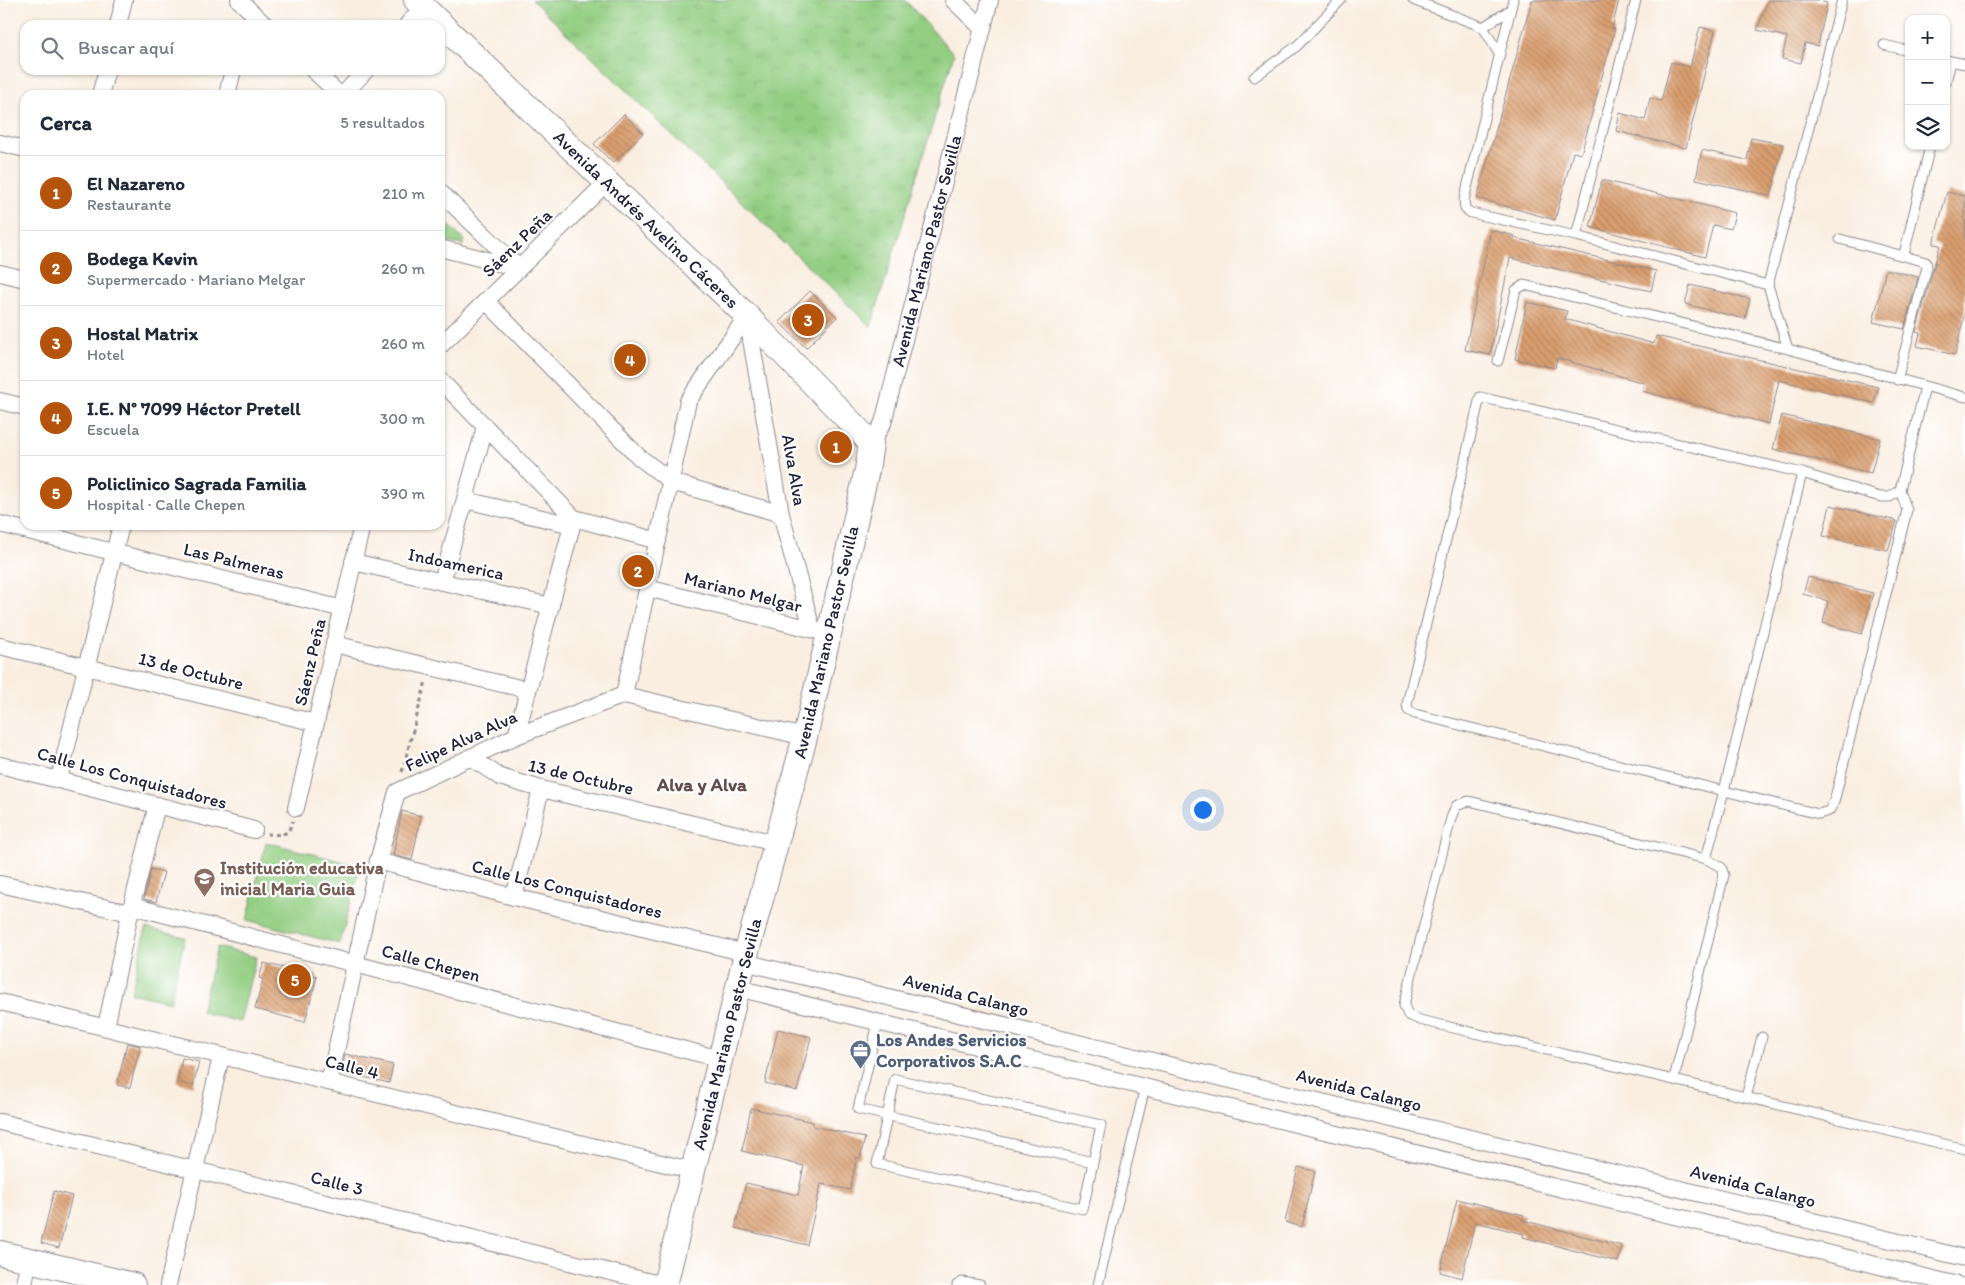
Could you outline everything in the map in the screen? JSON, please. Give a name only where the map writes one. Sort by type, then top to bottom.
[{"type":"street","points":[[119,20],[124,0]]},
{"type":"street","points":[[953,0],[983,29]]},
{"type":"street","name":"Avenida Mariano Pastor Sevilla","points":[[664,1285],[694,1171],[745,957],[805,737],[820,631],[867,470],[870,443],[883,423],[990,0]]},
{"type":"street","points":[[244,4],[244,20]]},
{"type":"street","points":[[244,4],[260,20]]},
{"type":"street","points":[[410,20],[420,4]]},
{"type":"street","name":"Avenida Andrés Avelino Cáceres","points":[[420,4],[437,20]]},
{"type":"street","name":"Avenida Andrés Avelino Cáceres","points":[[445,28],[747,316],[862,432],[870,443]]},
{"type":"street","points":[[101,90],[106,75]]},
{"type":"street","points":[[228,90],[233,75]]},
{"type":"street","points":[[319,75],[335,90]]},
{"type":"street","points":[[346,90],[361,75]]},
{"type":"street","points":[[0,144],[20,148]]},
{"type":"street","name":"Sáenz Peña","points":[[447,337],[607,182]]},
{"type":"street","points":[[445,197],[519,268]]},
{"type":"street","points":[[445,249],[519,268]]},
{"type":"street","points":[[0,273],[20,277]]},
{"type":"street","points":[[486,301],[639,457],[672,482],[781,514]]},
{"type":"street","points":[[747,316],[688,401],[672,482],[624,695],[805,737]]},
{"type":"street","name":"Alva Alva","points":[[747,316],[781,514],[820,631]]},
{"type":"street","points":[[445,385],[573,522]]},
{"type":"street","points":[[0,401],[20,407]]},
{"type":"street","points":[[442,582],[485,427]]},
{"type":"street","points":[[465,500],[658,541]]},
{"type":"street","points":[[516,736],[573,522]]},
{"type":"street","name":"Las Palmeras","points":[[0,524],[20,529]]},
{"type":"street","name":"Las Palmeras","points":[[24,530],[343,609]]},
{"type":"street","points":[[59,779],[120,530]]},
{"type":"street","name":"Sáenz Peña","points":[[296,808],[361,530]]},
{"type":"street","name":"Indoamerica","points":[[353,562],[550,606]]},
{"type":"street","name":"Mariano Melgar","points":[[647,588],[820,631]]},
{"type":"street","points":[[334,644],[528,690]]},
{"type":"street","name":"13 de Octubre","points":[[0,646],[316,722]]},
{"type":"street","name":"Felipe Alva Alva","points":[[329,1082],[378,861],[397,792],[516,736],[624,695]]},
{"type":"street","name":"13 de Octubre","points":[[470,757],[500,778],[776,843]]},
{"type":"street","name":"Calle Los Conquistadores","points":[[0,765],[254,830]]},
{"type":"street","points":[[514,897],[542,789]]},
{"type":"street","points":[[106,1027],[131,909],[157,804]]},
{"type":"street","name":"Calle Los Conquistadores","points":[[378,861],[745,957]]},
{"type":"street","name":"Calle Chepen","points":[[0,884],[131,909],[355,963],[720,1059]]},
{"type":"street","name":"Avenida Calango","points":[[745,957],[1965,1258]]},
{"type":"street","points":[[738,988],[1958,1285]]},
{"type":"street","name":"Calle 4","points":[[0,1002],[694,1171]]},
{"type":"street","points":[[168,1285],[222,1057]]},
{"type":"street","name":"Calle 3","points":[[0,1122],[664,1285]]},
{"type":"street","points":[[0,1253],[133,1285]]},
{"type":"street","points":[[0,1268],[25,1280],[72,1285]]},
{"type":"lane","points":[[1254,77],[1297,46],[1341,0]]},
{"type":"lane","points":[[1413,0],[1484,27],[1499,54]]},
{"type":"lane","points":[[1513,0],[1464,200],[1465,209],[1471,213],[1576,236],[1768,285]]},
{"type":"lane","points":[[1576,236],[1636,0]]},
{"type":"lane","points":[[1788,349],[1768,285],[1842,0]]},
{"type":"lane","points":[[1484,27],[1510,10]]},
{"type":"lane","points":[[1884,45],[1905,50]]},
{"type":"lane","points":[[1950,60],[1965,64]]},
{"type":"lane","points":[[1904,254],[1929,150]]},
{"type":"lane","points":[[1840,238],[1920,258],[1926,262],[1927,267],[1897,380]]},
{"type":"lane","points":[[1498,361],[1516,290],[1524,284],[1788,349],[1965,397]]},
{"type":"lane","points":[[1900,490],[1890,497],[1880,497],[1802,473],[1480,397],[1407,704],[1408,710],[1415,714],[1724,791],[1820,814],[1829,811],[1834,802],[1906,510],[1900,490],[1925,387]]},
{"type":"lane","points":[[1706,859],[1802,473]]},
{"type":"lane","points":[[1674,1079],[1724,875],[1721,867],[1706,859],[1469,801],[1456,806],[1450,818],[1404,1005],[1408,1015],[1420,1020],[1965,1149]]},
{"type":"lane","points":[[878,1022],[858,1109],[1093,1162]]},
{"type":"lane","points":[[1746,1097],[1762,1037]]},
{"type":"lane","points":[[895,1079],[1101,1125],[1083,1209],[877,1164],[887,1116],[895,1079]]},
{"type":"lane","points":[[1098,1285],[1144,1087]]},
{"type":"lane","points":[[958,1285],[962,1282],[980,1285]]},
{"type":"path","points":[[397,792],[430,667]]},
{"type":"path","points":[[254,830],[281,835],[288,832],[292,826],[296,808]]},
{"type":"green space","points":[[532,0],[905,0],[954,54],[871,327]]},
{"type":"green space","points":[[445,222],[464,240],[463,245],[445,242]]},
{"type":"green space","points":[[266,842],[360,866],[340,944],[247,920]]},
{"type":"green space","points":[[146,928],[185,937],[170,1002],[131,993]]},
{"type":"green space","points":[[217,947],[256,957],[240,1022],[201,1012]]},
{"type":"building","points":[[1532,0],[1619,0],[1612,28],[1615,29],[1581,154],[1573,152],[1555,220],[1477,198]]},
{"type":"building","points":[[1768,0],[1815,0],[1827,3],[1818,46],[1805,43],[1801,63],[1782,59],[1787,37],[1757,30]]},
{"type":"building","points":[[1700,27],[1715,31],[1686,148],[1616,131],[1620,113],[1645,120],[1650,98],[1661,101],[1671,62],[1690,67]]},
{"type":"building","points":[[624,114],[643,133],[613,163],[594,144]]},
{"type":"building","points":[[1751,138],[1783,144],[1771,196],[1696,179],[1702,150],[1747,160]]},
{"type":"building","points":[[1602,180],[1735,213],[1731,229],[1713,225],[1705,257],[1590,227]]},
{"type":"building","points":[[1947,192],[1965,196],[1965,313],[1955,355],[1917,346],[1920,333],[1916,332],[1940,245],[1933,244]]},
{"type":"building","points":[[1491,230],[1515,236],[1514,238],[1656,271],[1651,291],[1510,258],[1490,355],[1465,350]]},
{"type":"building","points":[[1886,269],[1918,277],[1904,329],[1873,322]]},
{"type":"building","points":[[1690,285],[1750,299],[1745,319],[1685,304]]},
{"type":"building","points":[[810,291],[837,317],[806,348],[779,322]]},
{"type":"building","points":[[1527,302],[1567,311],[1565,319],[1654,344],[1656,336],[1878,387],[1874,403],[1779,380],[1769,424],[1642,391],[1644,383],[1557,358],[1555,368],[1515,359]]},
{"type":"building","points":[[1782,415],[1880,439],[1871,473],[1773,449]]},
{"type":"building","points":[[1830,505],[1897,521],[1888,550],[1823,536]]},
{"type":"building","points":[[1808,577],[1873,593],[1862,634],[1823,623],[1828,601],[1803,594]]},
{"type":"building","points":[[402,811],[421,816],[412,860],[393,855]]},
{"type":"building","points":[[151,869],[164,872],[156,902],[144,899]]},
{"type":"building","points":[[264,963],[317,976],[305,1022],[255,1009],[263,979],[259,978]]},
{"type":"building","points":[[778,1029],[811,1037],[797,1091],[765,1083]]},
{"type":"building","points":[[127,1043],[140,1046],[130,1088],[117,1085]]},
{"type":"building","points":[[345,1054],[393,1065],[389,1083],[342,1072]]},
{"type":"building","points":[[182,1058],[199,1062],[193,1086],[177,1082]]},
{"type":"building","points":[[751,1108],[813,1122],[813,1126],[865,1138],[860,1158],[857,1157],[850,1190],[821,1184],[807,1245],[735,1228],[746,1183],[798,1195],[804,1166],[742,1151]]},
{"type":"building","points":[[1298,1167],[1315,1171],[1302,1227],[1285,1222]]},
{"type":"building","points":[[54,1191],[72,1196],[59,1248],[41,1243]]},
{"type":"building","points":[[1457,1199],[1524,1215],[1522,1220],[1622,1246],[1618,1262],[1523,1237],[1524,1234],[1475,1222],[1462,1278],[1440,1272]]},
{"type":"place","name":"Hostal Matrix","points":[[808,320]]},
{"type":"place","name":"I.E. N° 7099 Héctor Pretell","points":[[630,360]]},
{"type":"place","name":"El Nazareno","points":[[836,447]]},
{"type":"place","name":"Bodega Kevin","points":[[638,571]]},
{"type":"place","name":"Institución educativa inicial Maria Guia","points":[[204,897]]},
{"type":"place","name":"Policlinico Sagrada Familia","points":[[295,980]]},
{"type":"place","name":"Los Andes Servicios Corporativos S.A.C","points":[[860,1069]]},
{"type":"district","name":"Alva y Alva","points":[[702,784]]}]
